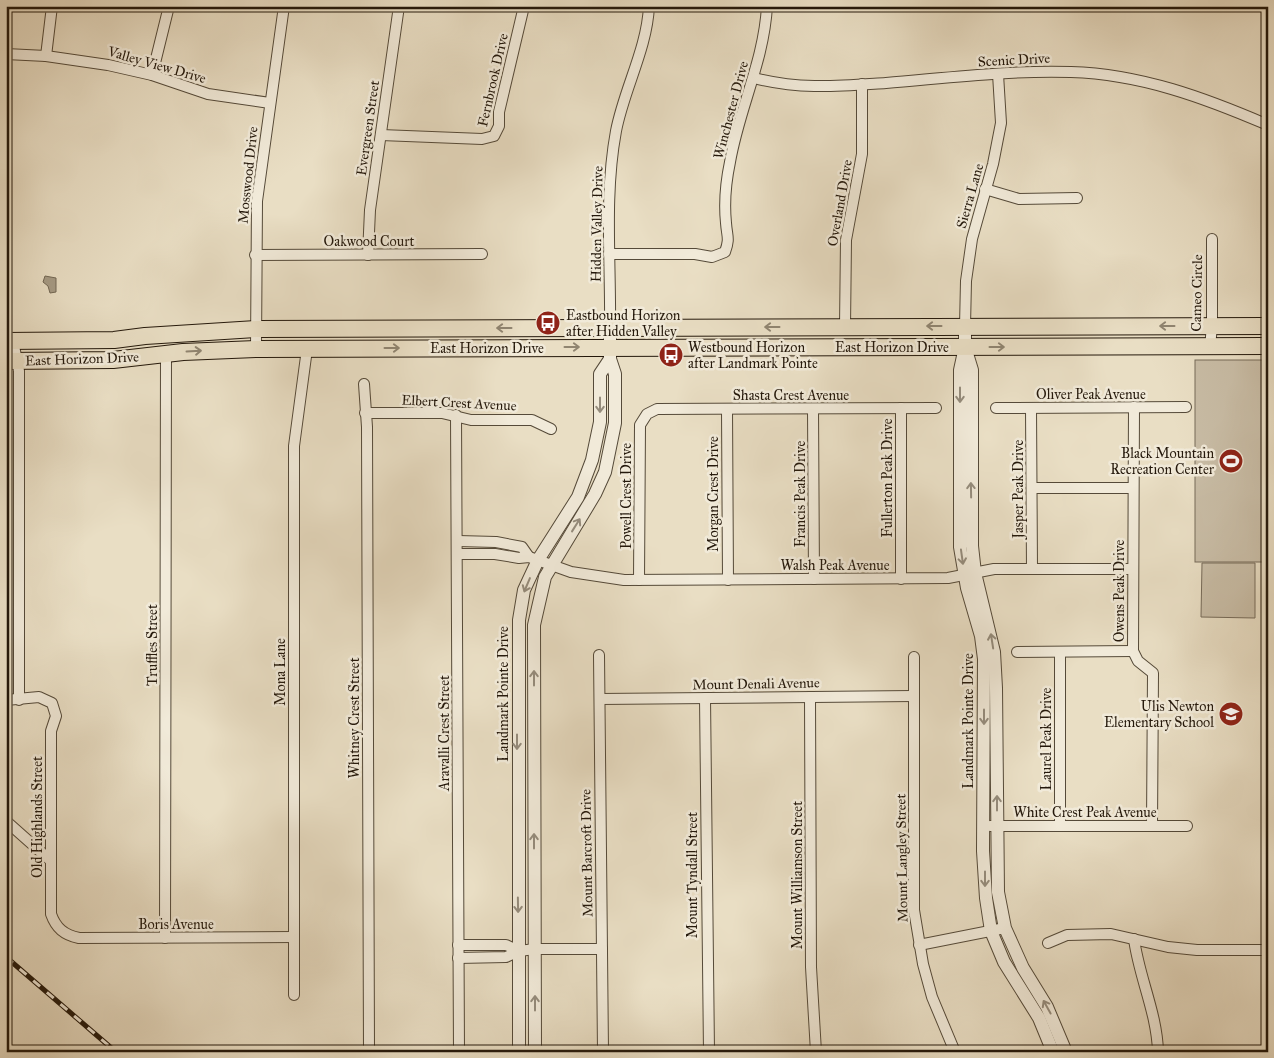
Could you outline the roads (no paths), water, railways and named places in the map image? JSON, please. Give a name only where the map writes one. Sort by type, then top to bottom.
[{"type":"main road","name":"East Horizon Drive","points":[[10,341],[114,340],[170,334],[256,329],[1268,326]]},
{"type":"main road","points":[[307,349],[311,343],[320,340],[369,338],[385,333],[390,329]]},
{"type":"main road","name":"East Horizon Drive","points":[[12,360],[113,360],[166,353],[256,349],[610,353],[965,347],[1268,346]]},
{"type":"street","points":[[46,56],[52,6]]},
{"type":"street","points":[[152,76],[169,6]]},
{"type":"street","name":"Mosswood Drive","points":[[256,349],[256,201],[284,6]]},
{"type":"street","name":"Evergreen Street","points":[[368,255],[370,210],[399,6]]},
{"type":"street","name":"Fernbrook Drive","points":[[380,136],[482,139],[494,136],[499,126],[499,112],[524,6]]},
{"type":"street","name":"Hidden Valley Drive","points":[[610,328],[609,190],[615,138],[621,110],[646,32],[649,6]]},
{"type":"street","name":"Winchester Drive","points":[[609,254],[696,254],[712,257],[725,252],[730,239],[726,224],[728,170],[737,128],[754,78],[767,6]]},
{"type":"street","name":"Valley View Drive","points":[[6,54],[46,56],[108,65],[152,76],[208,94],[270,103]]},
{"type":"street","name":"Scenic Drive","points":[[754,78],[800,87],[998,74],[1072,72],[1124,77],[1182,91],[1268,125]]},
{"type":"street","name":"Sierra Lane","points":[[965,326],[966,281],[972,239],[993,164],[1000,123],[998,74]]},
{"type":"street","name":"Overland Drive","points":[[845,327],[846,240],[860,173],[863,137],[862,84]]},
{"type":"street","points":[[985,189],[1019,199],[1077,198]]},
{"type":"street","name":"Cameo Circle","points":[[1210,347],[1212,326],[1212,239]]},
{"type":"street","name":"Oakwood Court","points":[[255,255],[482,254]]},
{"type":"street","name":"Landmark Pointe Drive","points":[[965,326],[965,347],[960,370],[960,547],[994,652],[998,892],[1005,928],[1023,968],[1048,1007],[1066,1052]]},
{"type":"street","name":"Landmark Pointe Drive","points":[[535,1052],[534,634],[540,593],[551,566],[595,494],[605,472],[615,423],[616,374],[610,353],[610,328]]},
{"type":"street","points":[[6,700],[19,700],[12,360],[10,341]]},
{"type":"street","name":"Mona Lane","points":[[294,996],[294,446],[307,349]]},
{"type":"street","name":"Truffles Street","points":[[165,938],[166,353]]},
{"type":"street","name":"Landmark Pointe Drive","points":[[519,1052],[517,641],[524,590],[534,558],[578,497],[592,460],[600,422],[600,374],[610,353]]},
{"type":"street","name":"Whitney Crest Street","points":[[364,384],[367,427],[369,1052]]},
{"type":"street","name":"Fullerton Peak Drive","points":[[901,408],[901,579]]},
{"type":"street","name":"Shasta Crest Avenue","points":[[647,414],[657,409],[936,408]]},
{"type":"street","name":"Oliver Peak Avenue","points":[[996,408],[1186,408]]},
{"type":"street","name":"Jasper Peak Drive","points":[[1031,408],[1032,569]]},
{"type":"street","name":"Owens Peak Drive","points":[[1134,408],[1133,651],[1138,661],[1153,673],[1152,826]]},
{"type":"street","name":"Morgan Crest Drive","points":[[727,409],[728,580]]},
{"type":"street","name":"Francis Peak Drive","points":[[813,409],[814,579]]},
{"type":"street","name":"Elbert Crest Avenue","points":[[365,413],[456,415],[472,420],[532,420],[551,429]]},
{"type":"street","name":"Powell Crest Drive","points":[[639,580],[640,426],[647,414]]},
{"type":"street","name":"Aravalli Crest Street","points":[[456,415],[458,542],[458,1052]]},
{"type":"street","points":[[1032,488],[1133,488]]},
{"type":"street","name":"Walsh Peak Avenue","points":[[458,542],[507,543],[522,547],[534,558],[551,566],[571,572],[598,577],[639,580],[948,578],[994,569],[1133,568]]},
{"type":"street","points":[[458,554],[495,554],[519,558],[534,558]]},
{"type":"street","name":"Landmark Pointe Drive","points":[[970,575],[984,659],[983,826],[985,890],[991,931],[1004,962],[1039,1018],[1053,1052]]},
{"type":"street","points":[[1017,652],[1133,651]]},
{"type":"street","name":"Laurel Peak Drive","points":[[1060,652],[1060,826]]},
{"type":"street","name":"Mount Barcroft Drive","points":[[599,655],[603,1052]]},
{"type":"street","name":"Mount Langley Street","points":[[914,657],[914,910],[932,997],[955,1052]]},
{"type":"street","name":"Mount Denali Avenue","points":[[600,699],[913,696]]},
{"type":"street","name":"Old Highlands Street","points":[[19,700],[39,697],[52,703],[56,716],[51,731],[51,914],[60,930]]},
{"type":"street","name":"Mount Williamson Street","points":[[810,697],[810,967],[816,1052]]},
{"type":"street","name":"Mount Tyndall Street","points":[[706,698],[709,1052]]},
{"type":"street","points":[[6,821],[51,860]]},
{"type":"street","name":"White Crest Peak Avenue","points":[[983,826],[1187,826]]},
{"type":"street","points":[[920,945],[1005,928]]},
{"type":"street","name":"Boris Avenue","points":[[60,930],[70,936],[79,938],[294,937]]},
{"type":"street","points":[[1048,943],[1067,935],[1111,934],[1134,940],[1197,950],[1268,950]]},
{"type":"street","points":[[1134,940],[1137,962],[1152,1008],[1158,1052]]},
{"type":"street","points":[[458,945],[506,945],[519,952]]},
{"type":"street","points":[[458,958],[506,957],[535,949],[602,949]]},
{"type":"railway","points":[[6,957],[116,1052]]},
{"type":"place","name":"Eastbound Horizon after Hidden Valley","points":[[548,323]]},
{"type":"place","name":"Westbound Horizon after Landmark Pointe","points":[[671,355]]},
{"type":"place","name":"Black Mountain Recreation Center","points":[[1231,461]]},
{"type":"place","name":"Ulis Newton Elementary School","points":[[1231,714]]}]
